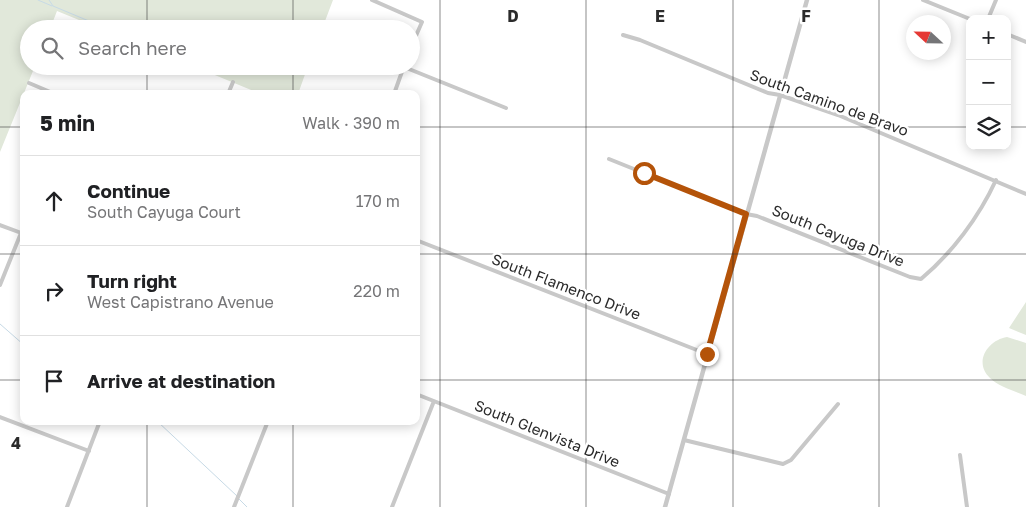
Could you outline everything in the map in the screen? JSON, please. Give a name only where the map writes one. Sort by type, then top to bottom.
[{"type":"street","points":[[372,0],[417,20]]},
{"type":"street","points":[[665,507],[806,0]]},
{"type":"street","points":[[924,0],[966,17]]},
{"type":"street","points":[[990,15],[996,0]]},
{"type":"street","name":"South Camino de Bravo","points":[[623,35],[640,40],[768,93],[780,95],[838,115],[1026,194]]},
{"type":"street","points":[[1011,36],[1026,42]]},
{"type":"street","points":[[420,73],[506,108]]},
{"type":"street","points":[[395,90],[401,75]]},
{"type":"street","points":[[229,90],[232,82]]},
{"type":"street","points":[[29,83],[46,90]]},
{"type":"street","name":"South Cayuga Drive","points":[[609,159],[746,214],[757,216],[910,277],[921,279],[934,268],[978,216],[996,180]]},
{"type":"street","points":[[0,225],[20,232]]},
{"type":"street","points":[[0,285],[20,238]]},
{"type":"street","name":"South Flamenco Drive","points":[[420,242],[707,354]]},
{"type":"street","name":"South Glenvista Drive","points":[[420,396],[669,494]]},
{"type":"street","points":[[392,507],[434,401]]},
{"type":"street","points":[[684,440],[783,464],[791,460],[838,404]]},
{"type":"street","points":[[0,417],[20,425]]},
{"type":"street","points":[[20,425],[89,452]]},
{"type":"street","points":[[67,507],[99,425]]},
{"type":"street","points":[[234,507],[266,425]]},
{"type":"street","points":[[960,455],[967,507]]},
{"type":"shaded area","points":[[0,0],[333,0],[325,20],[79,20],[57,11],[54,20],[20,20],[20,75],[31,75],[25,90],[20,90],[20,103],[0,152]]},
{"type":"shaded area","points":[[215,75],[305,75],[299,90],[251,90]]},
{"type":"shaded area","points":[[1026,302],[1026,335],[1009,328]]},
{"type":"shaded area","points":[[1007,337],[1026,343],[1026,396],[1002,386],[985,372],[983,359],[985,353],[994,342]]},
{"type":"waterway","points":[[38,0],[52,6]]},
{"type":"waterway","points":[[49,0],[53,6],[86,20]]},
{"type":"waterway","points":[[0,324],[20,342]]},
{"type":"waterway","points":[[161,425],[237,496]]},
{"type":"waterway","points":[[239,499],[247,507]]},
{"type":"route","points":[[644,173],[746,214],[707,354]]}]
